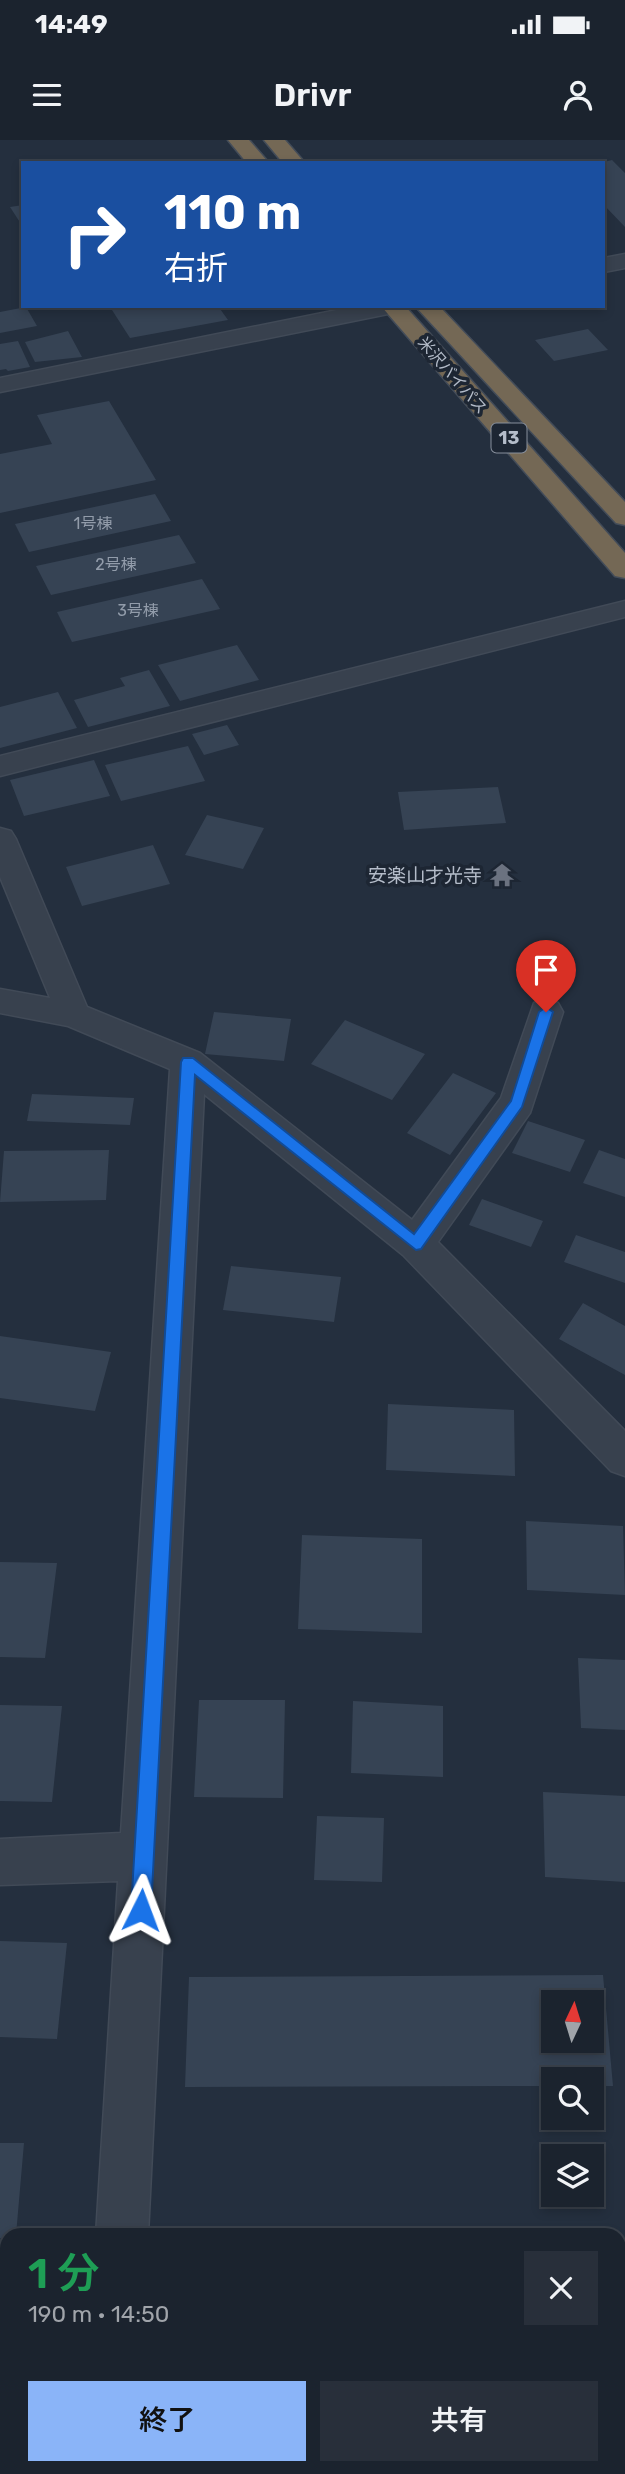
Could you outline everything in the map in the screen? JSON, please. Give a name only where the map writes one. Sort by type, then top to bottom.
[{"type":"highway","points":[[238,140],[257,161]]},
{"type":"highway","points":[[274,140],[293,161]]},
{"type":"highway","name":"米沢バイパス","points":[[394,308],[625,570]]},
{"type":"highway","name":"米沢バイパス","points":[[428,308],[625,517]]},
{"type":"street","points":[[605,265],[625,261]]},
{"type":"street","points":[[0,385],[382,308]]},
{"type":"street","points":[[0,766],[625,609]]},
{"type":"street","points":[[0,839],[74,1016]]},
{"type":"street","points":[[0,1001],[74,1016],[188,1062],[416,1244],[625,1458]]},
{"type":"street","points":[[416,1244],[517,1103],[546,1012]]},
{"type":"street","points":[[122,2228],[188,1062]]},
{"type":"street","points":[[0,1862],[144,1856]]},
{"type":"building","points":[[612,160],[625,173],[625,227],[605,206],[605,162]]},
{"type":"building","points":[[21,205],[21,224],[10,207]]},
{"type":"building","points":[[27,308],[37,326],[0,333],[0,312]]},
{"type":"building","points":[[219,308],[228,320],[130,338],[112,310]]},
{"type":"building","points":[[588,329],[608,350],[554,361],[535,340]]},
{"type":"building","points":[[68,331],[82,357],[35,362],[25,342]]},
{"type":"building","points":[[18,341],[30,367],[0,370],[0,344]]},
{"type":"building","points":[[109,401],[156,480],[0,513],[0,454],[52,444],[37,415]]},
{"type":"building","points":[[155,494],[171,521],[29,552],[15,524]]},
{"type":"building","points":[[179,535],[196,563],[51,595],[36,566]]},
{"type":"building","points":[[202,579],[220,609],[72,642],[57,612]]},
{"type":"building","points":[[237,645],[259,680],[180,701],[158,665]]},
{"type":"building","points":[[149,670],[170,706],[88,727],[74,700],[125,686],[120,678]]},
{"type":"building","points":[[58,692],[77,728],[0,748],[0,707]]},
{"type":"building","points":[[227,725],[239,745],[204,755],[192,734]]},
{"type":"building","points":[[188,746],[205,781],[121,801],[105,765]]},
{"type":"building","points":[[94,760],[110,796],[24,816],[10,780]]},
{"type":"building","points":[[498,787],[506,823],[404,830],[398,792]]},
{"type":"building","points":[[207,815],[264,828],[243,869],[185,855]]},
{"type":"building","points":[[153,845],[170,884],[82,906],[66,867]]},
{"type":"building","points":[[214,1012],[291,1019],[284,1061],[205,1054]]},
{"type":"building","points":[[345,1020],[425,1054],[392,1100],[311,1064]]},
{"type":"building","points":[[453,1073],[496,1093],[450,1155],[407,1133]]},
{"type":"building","points":[[32,1094],[134,1098],[130,1125],[27,1121]]},
{"type":"building","points":[[528,1121],[585,1140],[570,1172],[512,1153]]},
{"type":"building","points":[[109,1150],[106,1200],[0,1202],[4,1151]]},
{"type":"building","points":[[599,1150],[625,1159],[625,1197],[583,1183]]},
{"type":"building","points":[[482,1199],[543,1221],[531,1247],[469,1225]]},
{"type":"building","points":[[576,1235],[625,1252],[625,1283],[564,1262]]},
{"type":"building","points":[[231,1266],[341,1277],[334,1322],[223,1310]]},
{"type":"building","points":[[583,1303],[625,1326],[625,1375],[559,1339]]},
{"type":"building","points":[[0,1336],[111,1352],[95,1411],[0,1398]]},
{"type":"building","points":[[388,1404],[514,1410],[515,1476],[386,1470]]},
{"type":"building","points":[[526,1521],[623,1526],[625,1595],[527,1590]]},
{"type":"building","points":[[302,1535],[422,1539],[422,1633],[298,1629]]},
{"type":"building","points":[[0,1562],[57,1563],[45,1658],[0,1657]]},
{"type":"building","points":[[578,1658],[625,1660],[625,1730],[581,1728]]},
{"type":"building","points":[[199,1700],[285,1700],[283,1798],[194,1797]]},
{"type":"building","points":[[353,1701],[443,1706],[443,1777],[351,1773]]},
{"type":"building","points":[[0,1705],[62,1706],[52,1802],[0,1801]]},
{"type":"building","points":[[543,1792],[625,1796],[625,1882],[545,1877]]},
{"type":"building","points":[[317,1816],[384,1818],[382,1882],[314,1880]]},
{"type":"building","points":[[0,1941],[67,1943],[57,2039],[0,2037]]},
{"type":"building","points":[[603,1975],[613,2086],[604,2086],[604,2067],[541,2067],[541,2086],[185,2087],[189,1977]]},
{"type":"building","points":[[0,2143],[24,2143],[17,2228],[0,2228]]},
{"type":"place","name":"安楽山才光寺","points":[[502,875]]},
{"type":"route","points":[[141,1910],[188,1062],[416,1244],[517,1103],[546,1012]]}]
